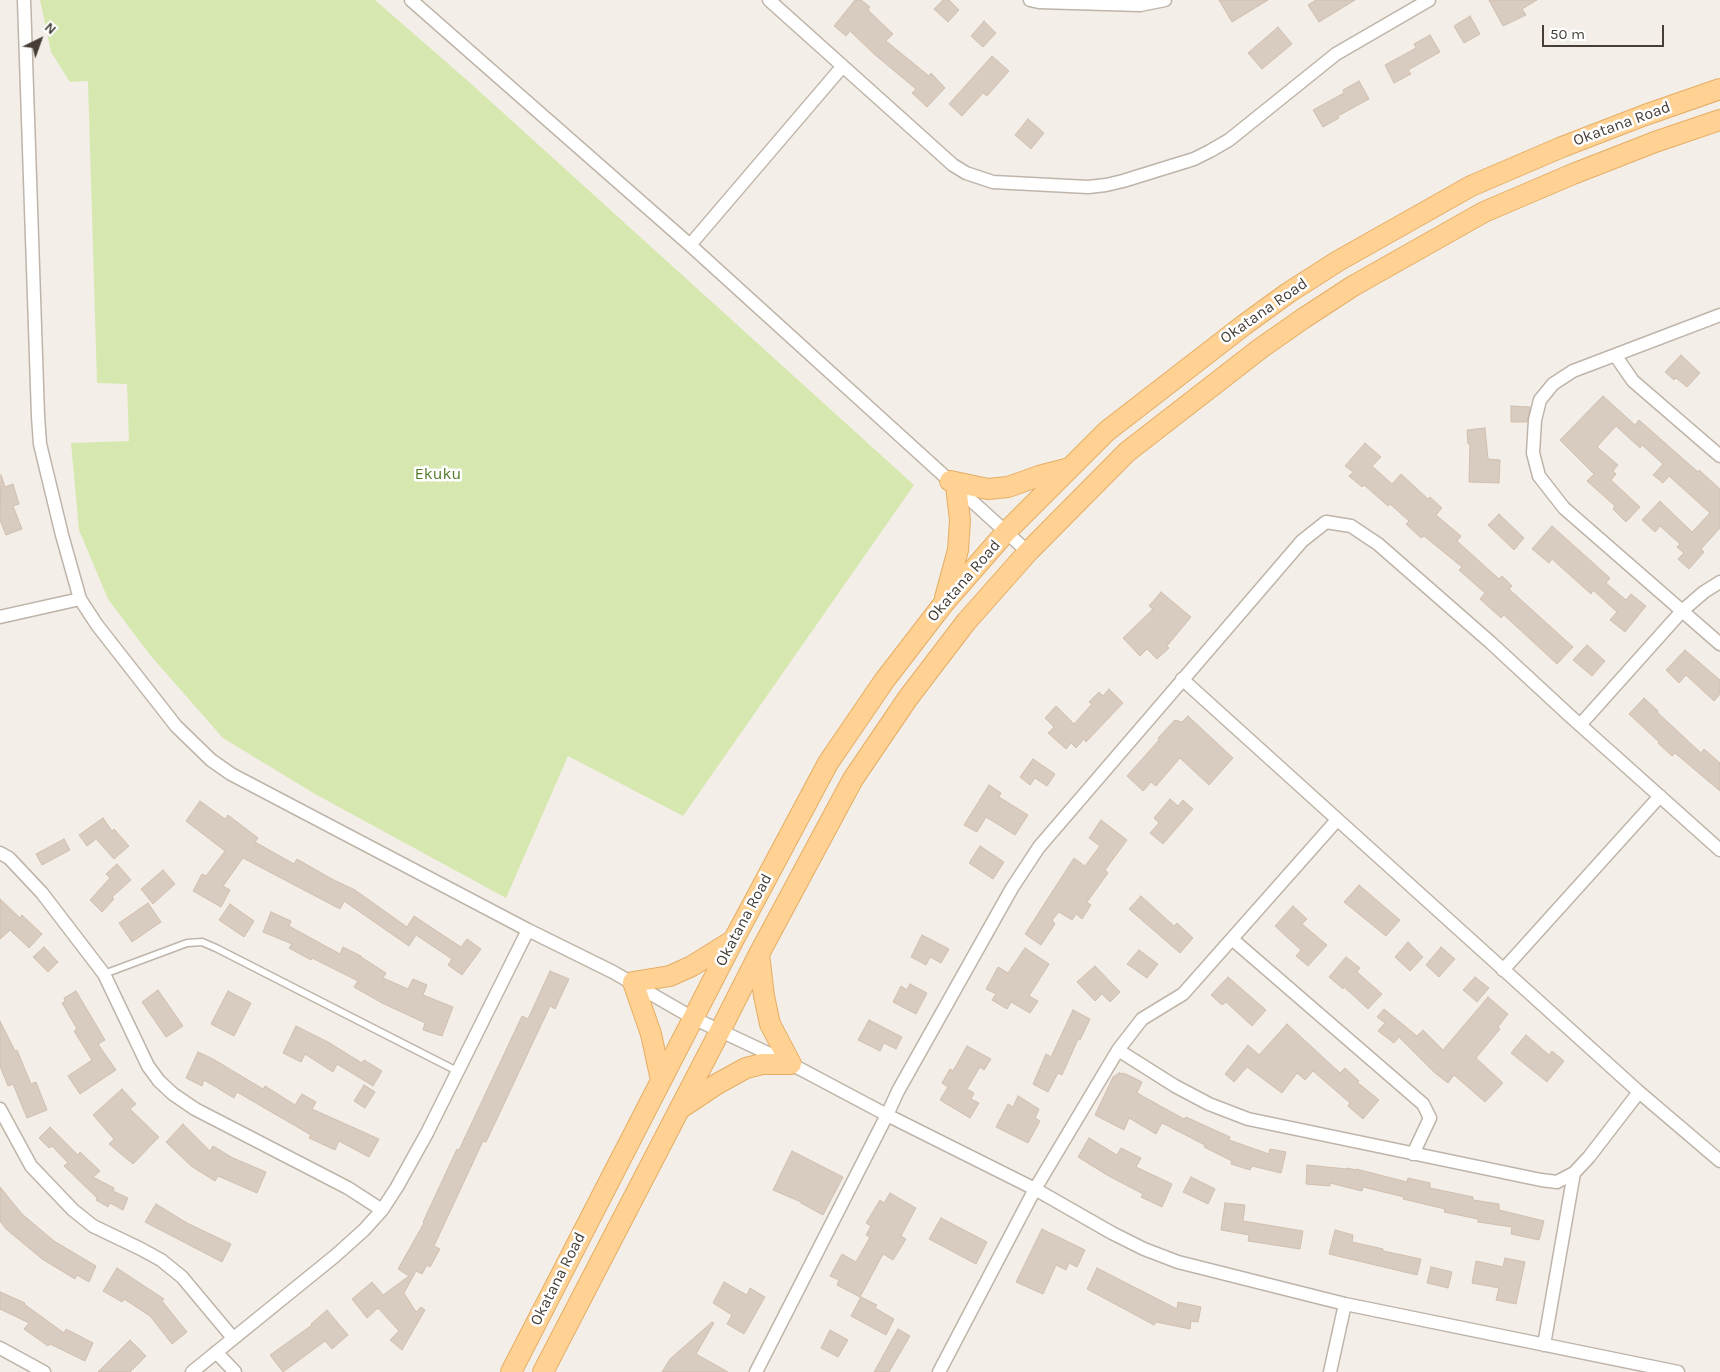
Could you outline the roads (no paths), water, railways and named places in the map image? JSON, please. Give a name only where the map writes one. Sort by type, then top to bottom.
[{"type":"main road","name":"Okatana Road","points":[[510,1372],[733,940],[828,763],[884,680],[944,603],[1006,532],[1107,430],[1180,372],[1288,293],[1338,261],[1479,182],[1562,146],[1645,114],[1720,89]]},
{"type":"main road","name":"Okatana Road","points":[[543,1372],[720,1032],[758,954],[853,779],[908,698],[966,622],[1028,552],[1134,446],[1261,348],[1353,286],[1484,212],[1655,142],[1720,120]]},
{"type":"main road","points":[[944,603],[958,550],[960,520],[953,484],[988,488],[1008,487],[1071,467]]},
{"type":"main road","points":[[661,1080],[650,1034],[633,982],[670,976],[692,966],[733,940]]},
{"type":"main road","points":[[679,1109],[746,1068],[762,1064],[791,1064],[770,1024],[758,954]]},
{"type":"street","points":[[24,0],[38,416],[40,444],[62,535],[80,598],[97,625],[176,726],[211,760],[230,774],[258,789],[528,930],[633,982],[693,1018],[791,1064],[887,1115],[1035,1189],[1144,1249],[1178,1262],[1346,1304],[1678,1372]]},
{"type":"street","points":[[411,0],[690,244],[1028,552]]},
{"type":"street","points":[[769,0],[953,165],[966,173],[993,182],[1088,187],[1106,185],[1194,159],[1210,151],[1229,140],[1336,54],[1429,0]]},
{"type":"street","points":[[1030,0],[1039,2],[1140,5],[1165,0]]},
{"type":"street","points":[[690,244],[842,67]]},
{"type":"street","points":[[1720,315],[1573,371],[1553,384],[1540,400],[1535,420],[1533,453],[1539,476],[1564,508],[1720,644]]},
{"type":"street","points":[[1615,355],[1633,381],[1720,456]]},
{"type":"street","points":[[756,1372],[898,1090],[1012,888],[1039,847],[1302,542],[1326,522],[1351,526],[1378,544],[1490,642],[1720,850]]},
{"type":"street","points":[[1580,724],[1682,611],[1704,592],[1720,582]]},
{"type":"street","points":[[0,617],[80,598]]},
{"type":"street","points":[[1182,679],[1639,1092],[1720,1160]]},
{"type":"street","points":[[1503,970],[1660,796]]},
{"type":"street","points":[[939,1372],[1035,1189],[1118,1050],[1142,1018],[1183,994],[1337,820]]},
{"type":"street","points":[[0,853],[8,858],[42,893],[104,974],[148,1066],[159,1081],[173,1094],[195,1108],[348,1188],[382,1210]]},
{"type":"street","points":[[192,1372],[335,1256],[364,1230],[382,1210],[427,1133],[528,930]]},
{"type":"street","points":[[1232,939],[1423,1104],[1430,1118],[1413,1154]]},
{"type":"street","points":[[1118,1050],[1175,1086],[1209,1104],[1248,1119],[1557,1182],[1574,1173],[1639,1092]]},
{"type":"street","points":[[0,1108],[31,1166],[73,1210],[93,1226],[161,1260],[182,1277],[233,1338]]},
{"type":"street","points":[[1544,1344],[1574,1173]]},
{"type":"street","points":[[1330,1372],[1346,1304]]},
{"type":"street","points":[[0,1348],[44,1372]]},
{"type":"street","points":[[216,1352],[235,1372]]},
{"type":"lane","points":[[104,974],[188,943],[202,942],[457,1071]]},
{"type":"park label","name":"Ekuku","points":[[438,474]]}]
